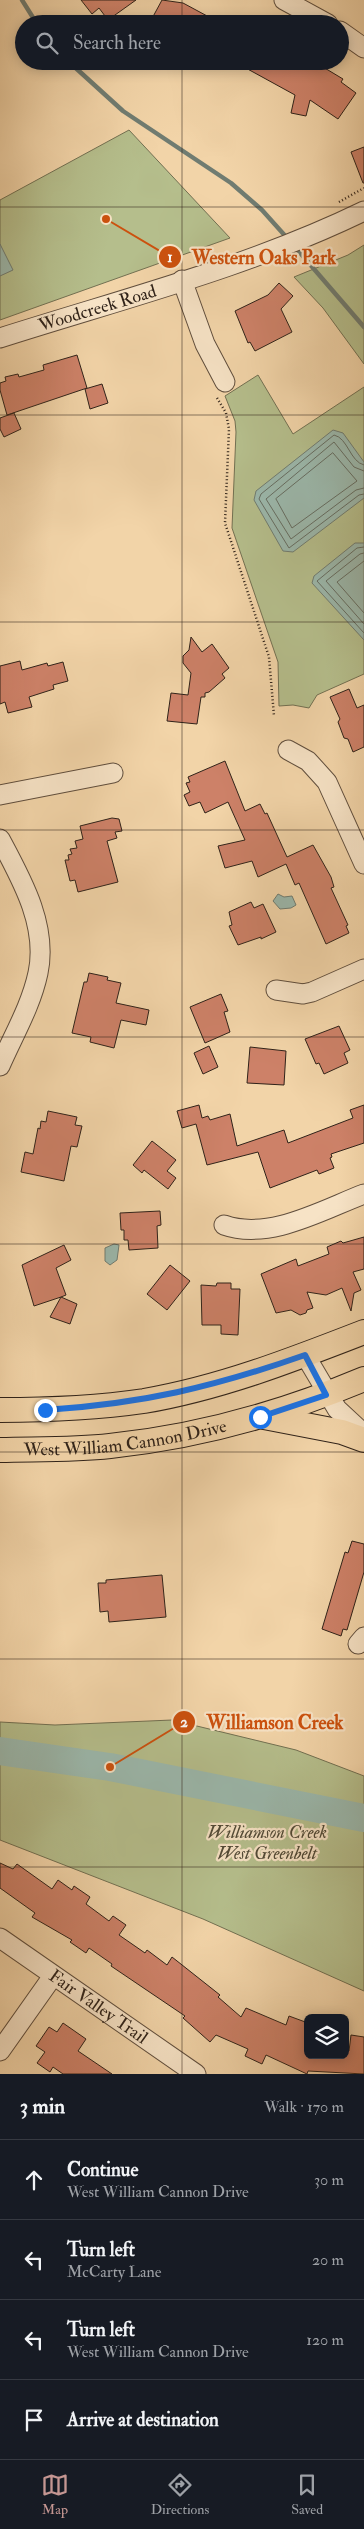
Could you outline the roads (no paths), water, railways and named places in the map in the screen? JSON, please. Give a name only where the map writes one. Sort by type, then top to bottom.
[{"type":"main road","name":"West William Cannon Drive","points":[[0,1410],[96,1407],[145,1400],[248,1375],[364,1332]]},
{"type":"main road","name":"West William Cannon Drive","points":[[0,1450],[110,1446],[169,1438],[260,1417],[364,1380]]},
{"type":"main road","points":[[260,1417],[314,1426],[364,1440]]},
{"type":"street","points":[[284,0],[312,15]]},
{"type":"street","points":[[349,37],[364,48]]},
{"type":"street","name":"Woodcreek Road","points":[[0,338],[263,255],[320,232],[364,210]]},
{"type":"street","points":[[182,280],[219,387]]},
{"type":"street","points":[[288,750],[308,761],[327,782],[364,864]]},
{"type":"street","points":[[0,796],[113,773]]},
{"type":"street","points":[[0,839],[29,900],[37,923],[40,946],[38,973],[30,997],[0,1066]]},
{"type":"street","points":[[276,990],[303,994],[312,992],[364,969]]},
{"type":"street","points":[[224,1225],[236,1229],[255,1231],[275,1228],[364,1194]]},
{"type":"street","points":[[305,1355],[326,1395],[337,1409],[364,1434]]},
{"type":"street","name":"Fair Valley Trail","points":[[0,1938],[52,1976],[196,2074]]},
{"type":"street","points":[[0,2051],[52,1976]]},
{"type":"water","points":[[0,244],[13,270],[0,276]]},
{"type":"water","points":[[333,430],[343,433],[364,462],[364,498],[293,552],[283,551],[254,500],[256,491]]},
{"type":"water","points":[[355,543],[364,543],[364,640],[312,583],[314,576]]},
{"type":"water","points":[[278,894],[284,897],[292,896],[296,905],[291,908],[280,909],[273,901]]},
{"type":"water","points":[[114,1244],[119,1245],[117,1260],[110,1265],[105,1261],[105,1248]]},
{"type":"waterway","points":[[22,0],[31,15]]},
{"type":"waterway","points":[[78,70],[123,111],[231,183],[262,210],[288,239]]},
{"type":"waterway","points":[[295,247],[364,327]]},
{"type":"waterway","points":[[0,1751],[110,1767],[364,1818]]},
{"type":"place","name":"Western Oaks Park","points":[[106,219]]},
{"type":"place","name":"Williamson Creek","points":[[110,1767]]},
{"type":"park label","name":"Williamson Creek West Greenbelt","points":[[267,1842]]}]
